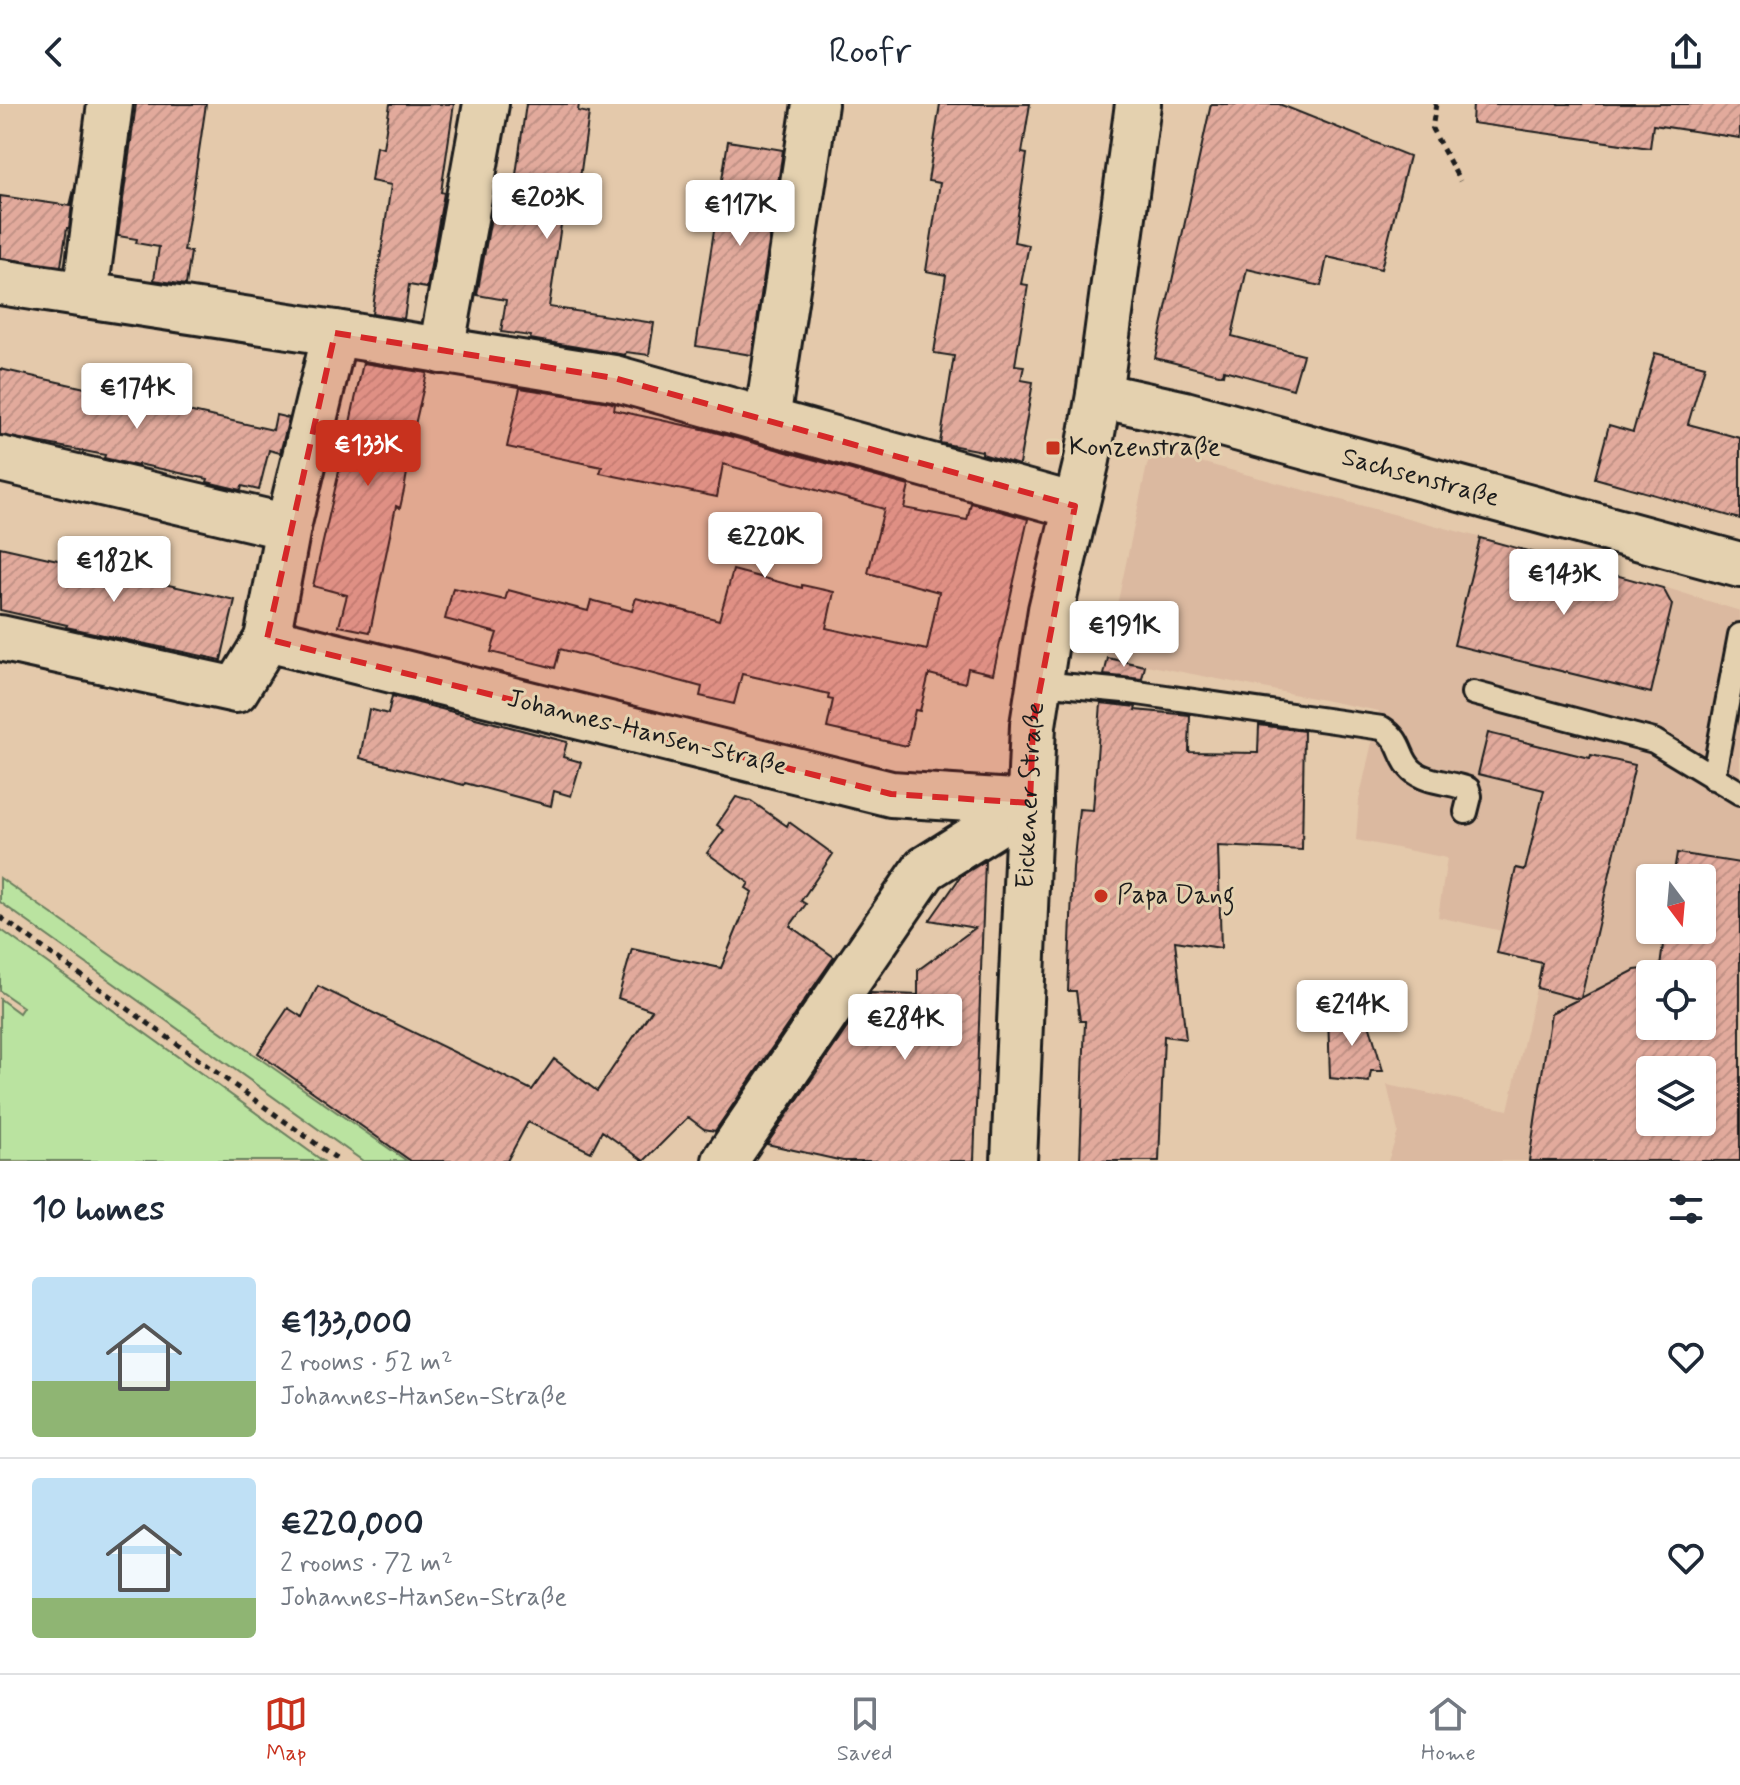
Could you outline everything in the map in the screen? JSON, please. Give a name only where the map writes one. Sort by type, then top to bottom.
[{"type":"street","points":[[85,295],[110,104]]},
{"type":"street","points":[[441,351],[486,104]]},
{"type":"street","points":[[767,420],[815,104]]},
{"type":"street","name":"Eickener Straße","points":[[1014,1161],[1033,725],[1051,610],[1087,460],[1099,395],[1138,104]]},
{"type":"street","points":[[0,282],[614,378],[1075,506]]},
{"type":"street","points":[[0,638],[236,690],[267,639],[288,527],[335,333]]},
{"type":"street","name":"Sachsenstraße","points":[[1099,395],[1185,414],[1740,565]]},
{"type":"street","points":[[0,459],[288,527]]},
{"type":"street","name":"Johannes-Hansen-Straße","points":[[267,639],[891,794],[1030,803]]},
{"type":"street","points":[[725,1161],[925,869],[1030,803]]},
{"type":"lane","points":[[1713,778],[1740,635]]},
{"type":"lane","points":[[1040,683],[1124,691],[1382,728],[1392,734],[1413,770],[1424,777],[1468,789],[1470,796],[1466,812]]},
{"type":"lane","points":[[1473,693],[1654,741],[1740,793]]},
{"type":"path","points":[[1436,104],[1432,129],[1460,181]]},
{"type":"path","points":[[0,917],[340,1161]]},
{"type":"highlighted area","points":[[335,333],[614,378],[1075,506],[1033,725],[1030,803],[891,794],[267,639]]},
{"type":"shaded area","points":[[1159,453],[1167,453],[1667,588],[1740,611],[1740,1161],[1388,1161],[1398,1132],[1387,1085],[1508,1110],[1547,941],[1438,917],[1447,858],[1356,840],[1359,800],[1379,711],[1106,657],[1149,459]]},
{"type":"green space","points":[[0,878],[407,1161],[363,1161],[0,902]]},
{"type":"green space","points":[[0,929],[323,1161],[0,1161],[0,999],[19,1013],[23,1007],[0,991]]},
{"type":"building","points":[[136,104],[206,104],[184,251],[191,252],[186,285],[154,280],[159,247],[118,236]]},
{"type":"building","points":[[390,104],[454,104],[441,192],[444,193],[427,288],[409,285],[404,319],[372,314],[391,185],[371,181],[376,146],[383,148]]},
{"type":"building","points":[[526,104],[579,104],[578,111],[589,113],[580,178],[572,177],[566,211],[563,211],[549,307],[654,323],[649,355],[626,352],[625,355],[501,332],[506,300],[477,295],[494,201],[512,203]]},
{"type":"building","points":[[940,104],[1030,104],[1022,153],[1027,154],[1014,242],[1029,245],[1021,284],[1028,285],[1015,365],[1024,366],[1021,380],[1033,382],[1019,465],[982,454],[982,451],[940,443],[954,356],[934,353],[946,275],[926,271],[940,183],[928,181]]},
{"type":"building","points":[[1211,104],[1279,104],[1409,156],[1381,269],[1327,257],[1321,286],[1247,269],[1232,336],[1303,355],[1293,389],[1224,370],[1223,375],[1155,358]]},
{"type":"building","points":[[1473,104],[1740,104],[1740,138],[1653,125],[1650,148],[1472,123]]},
{"type":"building","points":[[728,141],[783,150],[752,355],[696,346]]},
{"type":"building","points":[[74,189],[61,266],[0,258],[0,196],[70,206]]},
{"type":"building","points":[[1655,353],[1705,366],[1688,424],[1740,438],[1740,519],[1595,478],[1609,425],[1633,432]]},
{"type":"building","points":[[363,363],[427,373],[404,472],[407,473],[404,490],[400,508],[396,506],[370,632],[339,626],[347,595],[313,586],[340,467],[329,464],[337,430],[348,432]]},
{"type":"building","points":[[0,369],[273,430],[276,415],[289,418],[280,453],[269,450],[259,490],[242,486],[241,490],[207,482],[208,479],[104,458],[105,455],[0,435]]},
{"type":"building","points":[[520,388],[609,402],[615,404],[614,410],[707,430],[909,486],[904,508],[967,520],[971,503],[1028,519],[993,674],[968,668],[965,683],[929,674],[920,711],[915,710],[907,746],[827,728],[833,700],[828,699],[829,694],[742,674],[734,704],[700,696],[702,687],[560,649],[555,668],[491,652],[497,633],[445,619],[453,588],[505,600],[508,590],[588,611],[591,600],[632,611],[636,598],[719,620],[733,570],[802,588],[802,585],[834,592],[826,628],[927,650],[939,592],[868,573],[884,509],[723,464],[717,497],[600,473],[602,467],[507,447]]},
{"type":"building","points":[[1480,538],[1663,588],[1672,605],[1651,693],[1454,645]]},
{"type":"building","points":[[0,547],[235,600],[221,660],[0,610]]},
{"type":"building","points":[[1108,658],[1145,666],[1142,679],[1104,675]]},
{"type":"building","points":[[392,696],[567,742],[563,757],[581,762],[571,796],[554,791],[551,806],[360,758],[369,709],[388,714]]},
{"type":"building","points":[[1101,703],[1190,715],[1189,752],[1258,753],[1259,725],[1304,731],[1302,850],[1218,846],[1221,948],[1175,941],[1186,1039],[1164,1036],[1159,1161],[1080,1161],[1085,1021],[1080,1021],[1076,991],[1068,991],[1073,868],[1079,809],[1093,810]]},
{"type":"building","points":[[1488,733],[1590,758],[1591,755],[1635,765],[1581,998],[1636,970],[1636,1040],[1716,1040],[1716,960],[1661,960],[1663,944],[1716,944],[1716,864],[1675,864],[1677,853],[1740,863],[1740,1161],[1529,1161],[1551,1013],[1579,999],[1537,988],[1542,963],[1497,953],[1516,868],[1525,870],[1544,790],[1478,774]]},
{"type":"building","points":[[736,797],[751,801],[787,826],[789,822],[833,854],[801,901],[806,904],[790,926],[834,957],[715,1131],[704,1129],[688,1117],[644,1161],[602,1131],[591,1152],[528,1122],[507,1161],[411,1161],[258,1053],[288,1008],[302,1017],[318,986],[532,1090],[554,1059],[597,1091],[652,1010],[618,998],[632,949],[721,968],[752,892],[746,888],[749,883],[707,853],[724,830],[717,825]]},
{"type":"building","points":[[985,861],[974,1161],[843,1161],[767,1144],[871,993],[918,995],[918,970],[975,928],[930,920],[961,876]]},
{"type":"building","points":[[1366,1013],[1383,1071],[1371,1071],[1369,1082],[1330,1078],[1328,1014]]},
{"type":"place","name":"Konzenstraße","points":[[1053,448]]},
{"type":"place","name":"Papa Dang","points":[[1101,896]]}]
